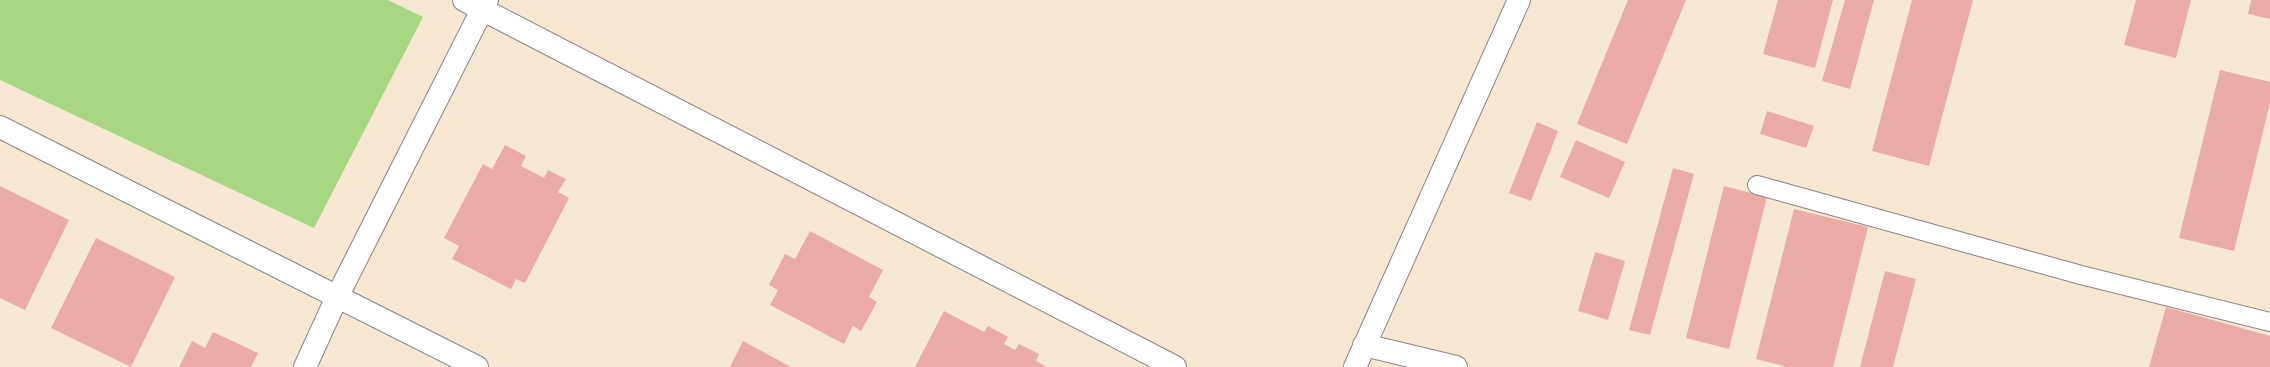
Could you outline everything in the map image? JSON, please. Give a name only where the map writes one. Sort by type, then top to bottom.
[{"type":"street","points":[[1354,367],[1519,0]]},
{"type":"street","points":[[305,367],[478,3],[1175,367]]},
{"type":"street","points":[[0,127],[478,367]]},
{"type":"street","points":[[1364,345],[1456,367]]},
{"type":"lane","points":[[1757,185],[2081,275],[2270,322]]},
{"type":"green space","points":[[0,0],[388,0],[423,17],[314,228],[0,80]]},
{"type":"building","points":[[1628,0],[1686,0],[1627,144],[1577,124]]},
{"type":"building","points":[[1778,0],[1833,0],[1815,68],[1763,54]]},
{"type":"building","points":[[1845,0],[1874,0],[1850,89],[1822,81]]},
{"type":"building","points":[[1912,0],[1973,0],[1929,166],[1872,151]]},
{"type":"building","points":[[2136,0],[2191,0],[2176,58],[2124,45]]},
{"type":"building","points":[[2251,0],[2270,0],[2270,19],[2248,14]]},
{"type":"building","points":[[2220,70],[2270,82],[2270,103],[2234,251],[2179,238]]},
{"type":"building","points":[[1767,111],[1814,126],[1806,148],[1760,134]]},
{"type":"building","points":[[1537,122],[1558,131],[1531,201],[1509,193]]},
{"type":"building","points":[[1576,140],[1625,162],[1609,198],[1560,177]]},
{"type":"building","points":[[505,145],[526,156],[521,166],[544,178],[548,170],[566,179],[558,192],[569,198],[525,283],[516,279],[511,289],[452,259],[459,246],[444,238],[483,164],[492,169]]},
{"type":"building","points":[[1673,168],[1694,174],[1650,335],[1629,330]]},
{"type":"building","points":[[0,186],[69,220],[25,310],[0,298]]},
{"type":"building","points":[[1724,186],[1767,197],[1729,349],[1686,338]]},
{"type":"building","points":[[1794,209],[1868,227],[1833,367],[1788,367],[1756,359]]},
{"type":"building","points":[[810,231],[883,270],[869,297],[877,302],[861,331],[853,326],[844,344],[770,305],[778,290],[769,285],[785,254],[795,259]]},
{"type":"building","points":[[96,238],[175,277],[131,367],[51,328]]},
{"type":"building","points":[[1595,252],[1625,261],[1608,320],[1578,311]]},
{"type":"building","points":[[1885,271],[1916,279],[1893,367],[1860,367]]},
{"type":"building","points":[[2166,307],[2270,336],[2270,367],[2149,367]]},
{"type":"building","points":[[944,311],[984,332],[988,326],[1008,337],[1004,344],[1015,350],[1019,344],[1039,354],[1036,361],[1047,367],[915,367]]},
{"type":"building","points":[[213,332],[258,353],[251,367],[179,367],[192,341],[205,348]]},
{"type":"building","points":[[743,341],[791,367],[730,367]]}]
